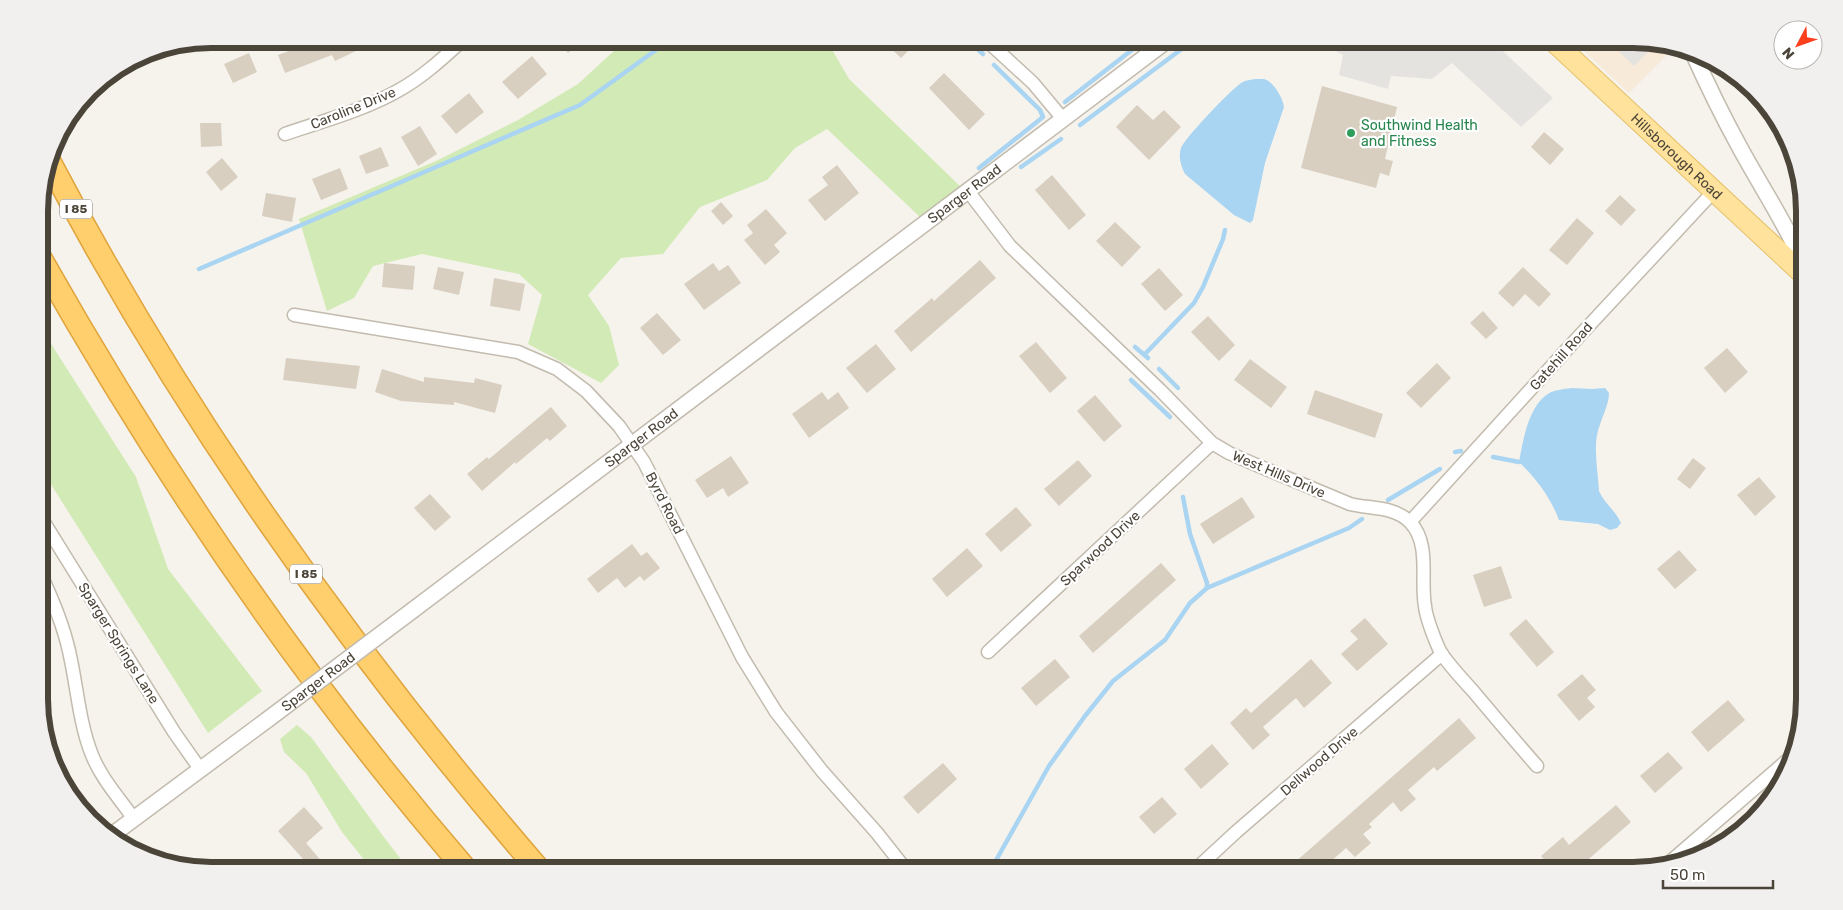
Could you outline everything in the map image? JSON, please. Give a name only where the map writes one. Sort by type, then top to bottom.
[{"type":"highway","name":"I 85","points":[[53,167],[102,257],[232,470],[330,608],[382,677],[435,746],[532,862]]},
{"type":"highway","points":[[48,272],[134,418],[234,569],[362,742],[460,862]]},
{"type":"main road","name":"Hillsborough Road","points":[[1561,48],[1796,267]]},
{"type":"street","name":"Caroline Drive","points":[[285,134],[359,108],[399,90],[428,70],[454,48]]},
{"type":"street","points":[[995,48],[1033,83],[1063,119]]},
{"type":"street","name":"Sparger Road","points":[[117,833],[134,818],[267,720],[1157,48]]},
{"type":"street","points":[[1697,61],[1738,145],[1796,246]]},
{"type":"street","name":"West Hills Drive","points":[[968,191],[1010,246],[1160,390],[1212,443],[1230,454],[1350,504],[1361,507],[1382,508],[1396,513],[1410,522]]},
{"type":"street","name":"Gatehill Road","points":[[1410,522],[1714,191]]},
{"type":"street","name":"Byrd Road","points":[[294,315],[518,352],[540,360],[571,378],[586,391],[619,426],[644,462],[754,678],[790,731],[899,862]]},
{"type":"street","name":"Sparwood Drive","points":[[988,652],[1212,443]]},
{"type":"street","points":[[1410,522],[1419,538],[1423,558],[1425,607],[1442,654],[1537,766]]},
{"type":"street","name":"Sparger Springs Lane","points":[[48,529],[174,732],[200,769]]},
{"type":"street","points":[[48,591],[61,622],[69,650],[86,737],[92,756],[105,780],[134,818]]},
{"type":"street","name":"Dellwood Drive","points":[[1204,862],[1442,654]]},
{"type":"street","points":[[1678,856],[1782,765]]},
{"type":"shaded area","points":[[1500,48],[1553,98],[1521,127],[1452,63],[1432,79],[1391,76],[1388,89],[1339,75],[1343,55],[1332,49]]},
{"type":"shaded area","points":[[1581,48],[1632,48],[1670,52],[1629,93]]},
{"type":"shaded area","points":[[1615,48],[1651,49],[1634,66]]},
{"type":"green space","points":[[617,48],[831,48],[849,79],[960,186],[921,218],[827,129],[795,148],[767,180],[700,207],[663,254],[621,258],[588,295],[609,326],[619,365],[601,383],[528,344],[542,295],[519,274],[422,254],[373,266],[354,298],[327,311],[299,219],[436,161],[518,120],[578,84]]},
{"type":"green space","points":[[48,339],[136,477],[168,569],[262,691],[208,733],[48,480]]},
{"type":"green space","points":[[297,725],[311,737],[403,862],[366,862],[342,832],[306,773],[284,752],[280,739]]},
{"type":"water","points":[[1264,79],[1271,83],[1280,95],[1284,107],[1265,163],[1253,220],[1250,223],[1234,215],[1185,174],[1181,165],[1180,155],[1184,142],[1220,102],[1243,82]]},
{"type":"water","points":[[1572,388],[1605,388],[1609,393],[1608,403],[1597,435],[1596,455],[1599,491],[1621,523],[1617,528],[1610,530],[1598,524],[1559,520],[1552,504],[1542,489],[1519,462],[1530,417],[1539,402],[1551,392]]},
{"type":"building","points":[[297,48],[357,48],[358,50],[335,61],[332,55],[285,73],[278,55]]},
{"type":"building","points":[[564,48],[574,48],[568,53]]},
{"type":"building","points":[[890,48],[911,48],[901,58]]},
{"type":"building","points":[[249,53],[257,72],[233,83],[224,64]]},
{"type":"building","points":[[532,56],[547,74],[518,99],[502,82]]},
{"type":"building","points":[[944,73],[985,114],[969,130],[929,88]]},
{"type":"building","name":"Southwind Health and Fitness","points":[[1322,86],[1397,107],[1385,159],[1393,161],[1389,176],[1380,173],[1376,188],[1301,168]]},
{"type":"building","points":[[469,93],[484,112],[456,134],[441,116]]},
{"type":"building","points":[[1137,105],[1153,120],[1164,110],[1181,127],[1149,160],[1116,127]]},
{"type":"building","points":[[200,123],[221,123],[222,146],[201,147]]},
{"type":"building","points":[[420,126],[437,154],[418,166],[401,137]]},
{"type":"building","points":[[1544,132],[1564,149],[1550,165],[1531,147]]},
{"type":"building","points":[[381,147],[389,166],[366,174],[359,156]]},
{"type":"building","points":[[222,158],[238,177],[221,191],[206,172]]},
{"type":"building","points":[[837,165],[859,193],[825,221],[808,200],[828,185],[822,177]]},
{"type":"building","points":[[340,168],[348,189],[321,200],[312,179]]},
{"type":"building","points":[[1052,175],[1086,215],[1069,230],[1035,190]]},
{"type":"building","points":[[266,193],[296,198],[292,222],[262,216]]},
{"type":"building","points":[[1620,195],[1636,210],[1621,226],[1605,211]]},
{"type":"building","points":[[721,202],[733,216],[723,225],[711,211]]},
{"type":"building","points":[[766,209],[787,233],[774,245],[780,252],[765,265],[744,240],[753,233],[747,225]]},
{"type":"building","points":[[1577,218],[1594,233],[1567,265],[1549,250]]},
{"type":"building","points":[[1115,222],[1141,247],[1122,267],[1096,241]]},
{"type":"building","points":[[980,260],[996,278],[911,352],[894,331],[932,298],[934,301]]},
{"type":"building","points":[[384,263],[415,266],[413,290],[382,287]]},
{"type":"building","points":[[713,263],[719,271],[728,265],[741,283],[704,310],[684,284]]},
{"type":"building","points":[[438,267],[464,272],[459,295],[433,289]]},
{"type":"building","points":[[1523,267],[1551,294],[1539,307],[1525,294],[1513,307],[1498,293]]},
{"type":"building","points":[[1159,268],[1183,295],[1165,311],[1141,284]]},
{"type":"building","points":[[494,278],[525,284],[520,311],[490,306]]},
{"type":"building","points":[[1483,311],[1498,328],[1486,339],[1470,323]]},
{"type":"building","points":[[657,313],[681,340],[663,355],[640,328]]},
{"type":"building","points":[[1208,316],[1235,345],[1219,361],[1191,332]]},
{"type":"building","points":[[1036,342],[1067,378],[1050,393],[1019,356]]},
{"type":"building","points":[[876,344],[896,369],[867,393],[846,368]]},
{"type":"building","points":[[1727,348],[1748,372],[1725,393],[1704,368]]},
{"type":"building","points":[[286,358],[360,366],[356,389],[283,380]]},
{"type":"building","points":[[1250,359],[1287,387],[1271,408],[1234,380]]},
{"type":"building","points":[[1437,363],[1451,378],[1421,408],[1406,393]]},
{"type":"building","points":[[382,369],[424,382],[424,377],[474,383],[475,378],[502,385],[495,413],[454,402],[454,405],[401,401],[375,392]]},
{"type":"building","points":[[1315,390],[1383,414],[1375,438],[1307,414]]},
{"type":"building","points":[[822,392],[828,400],[838,392],[849,408],[809,438],[792,414]]},
{"type":"building","points":[[1095,395],[1122,426],[1104,442],[1077,411]]},
{"type":"building","points":[[551,407],[567,426],[550,441],[547,438],[516,464],[515,462],[482,491],[467,474],[487,457],[489,459]]},
{"type":"building","points":[[731,456],[749,483],[728,497],[723,488],[707,498],[695,480]]},
{"type":"building","points":[[1693,458],[1706,468],[1690,489],[1677,479]]},
{"type":"building","points":[[1078,460],[1092,476],[1059,506],[1044,489]]},
{"type":"building","points":[[1759,477],[1776,497],[1755,516],[1737,495]]},
{"type":"building","points":[[430,494],[451,517],[435,531],[414,508]]},
{"type":"building","points":[[1242,497],[1255,517],[1213,544],[1200,524]]},
{"type":"building","points":[[1016,507],[1032,525],[1001,552],[985,534]]},
{"type":"building","points":[[632,544],[641,556],[647,552],[660,568],[644,581],[640,576],[625,588],[617,578],[598,593],[587,579]]},
{"type":"building","points":[[967,548],[983,566],[947,597],[932,579]]},
{"type":"building","points":[[1679,550],[1697,570],[1675,589],[1657,569]]},
{"type":"building","points":[[1161,563],[1176,580],[1093,653],[1079,636]]},
{"type":"building","points":[[1501,566],[1512,598],[1484,607],[1473,575]]},
{"type":"building","points":[[1365,618],[1388,644],[1357,671],[1341,654],[1358,639],[1350,631]]},
{"type":"building","points":[[1526,619],[1554,652],[1537,667],[1509,634]]},
{"type":"building","points":[[1055,659],[1070,677],[1036,706],[1021,688]]},
{"type":"building","points":[[1311,659],[1332,683],[1304,708],[1296,698],[1263,727],[1270,735],[1253,750],[1230,723],[1246,708],[1251,713]]},
{"type":"building","points":[[1582,674],[1596,690],[1587,698],[1595,707],[1579,721],[1557,695]]},
{"type":"building","points":[[1728,700],[1745,720],[1708,752],[1691,732]]},
{"type":"building","points":[[1459,718],[1476,738],[1437,771],[1434,767],[1408,790],[1416,799],[1401,812],[1393,802],[1369,824],[1372,827],[1363,834],[1371,843],[1355,857],[1346,848],[1330,862],[1295,862]]},
{"type":"building","points":[[1212,744],[1229,764],[1201,789],[1184,769]]},
{"type":"building","points":[[1668,752],[1683,768],[1655,793],[1640,776]]},
{"type":"building","points":[[943,763],[957,779],[918,814],[903,797]]},
{"type":"building","points":[[1162,797],[1177,814],[1154,834],[1139,817]]},
{"type":"building","points":[[1616,805],[1631,822],[1585,862],[1546,862],[1541,856],[1563,837],[1569,845]]},
{"type":"building","points":[[304,807],[323,828],[306,843],[322,862],[300,862],[303,859],[278,831]]},
{"type":"waterway","points":[[199,269],[580,105],[659,48]]},
{"type":"waterway","points":[[977,48],[983,54]]},
{"type":"waterway","points":[[1065,102],[1134,48]]},
{"type":"waterway","points":[[1080,125],[1183,48]]},
{"type":"waterway","points":[[979,168],[1043,117],[1040,110],[994,65]]},
{"type":"waterway","points":[[1021,167],[1061,139]]},
{"type":"waterway","points":[[1145,354],[1194,303],[1203,287],[1225,230]]},
{"type":"waterway","points":[[1135,347],[1148,358]]},
{"type":"waterway","points":[[1159,369],[1178,388]]},
{"type":"waterway","points":[[1131,380],[1170,417]]},
{"type":"waterway","points":[[1455,452],[1461,451]]},
{"type":"waterway","points":[[1493,457],[1519,462]]},
{"type":"waterway","points":[[1388,500],[1440,469]]},
{"type":"waterway","points":[[1183,497],[1190,534],[1207,583],[1207,588]]},
{"type":"waterway","points":[[995,862],[1049,766],[1085,716],[1113,681],[1165,640],[1190,603],[1207,588],[1349,528],[1362,519]]},
{"type":"place","name":"Southwind Health and Fitness","points":[[1351,133]]}]
